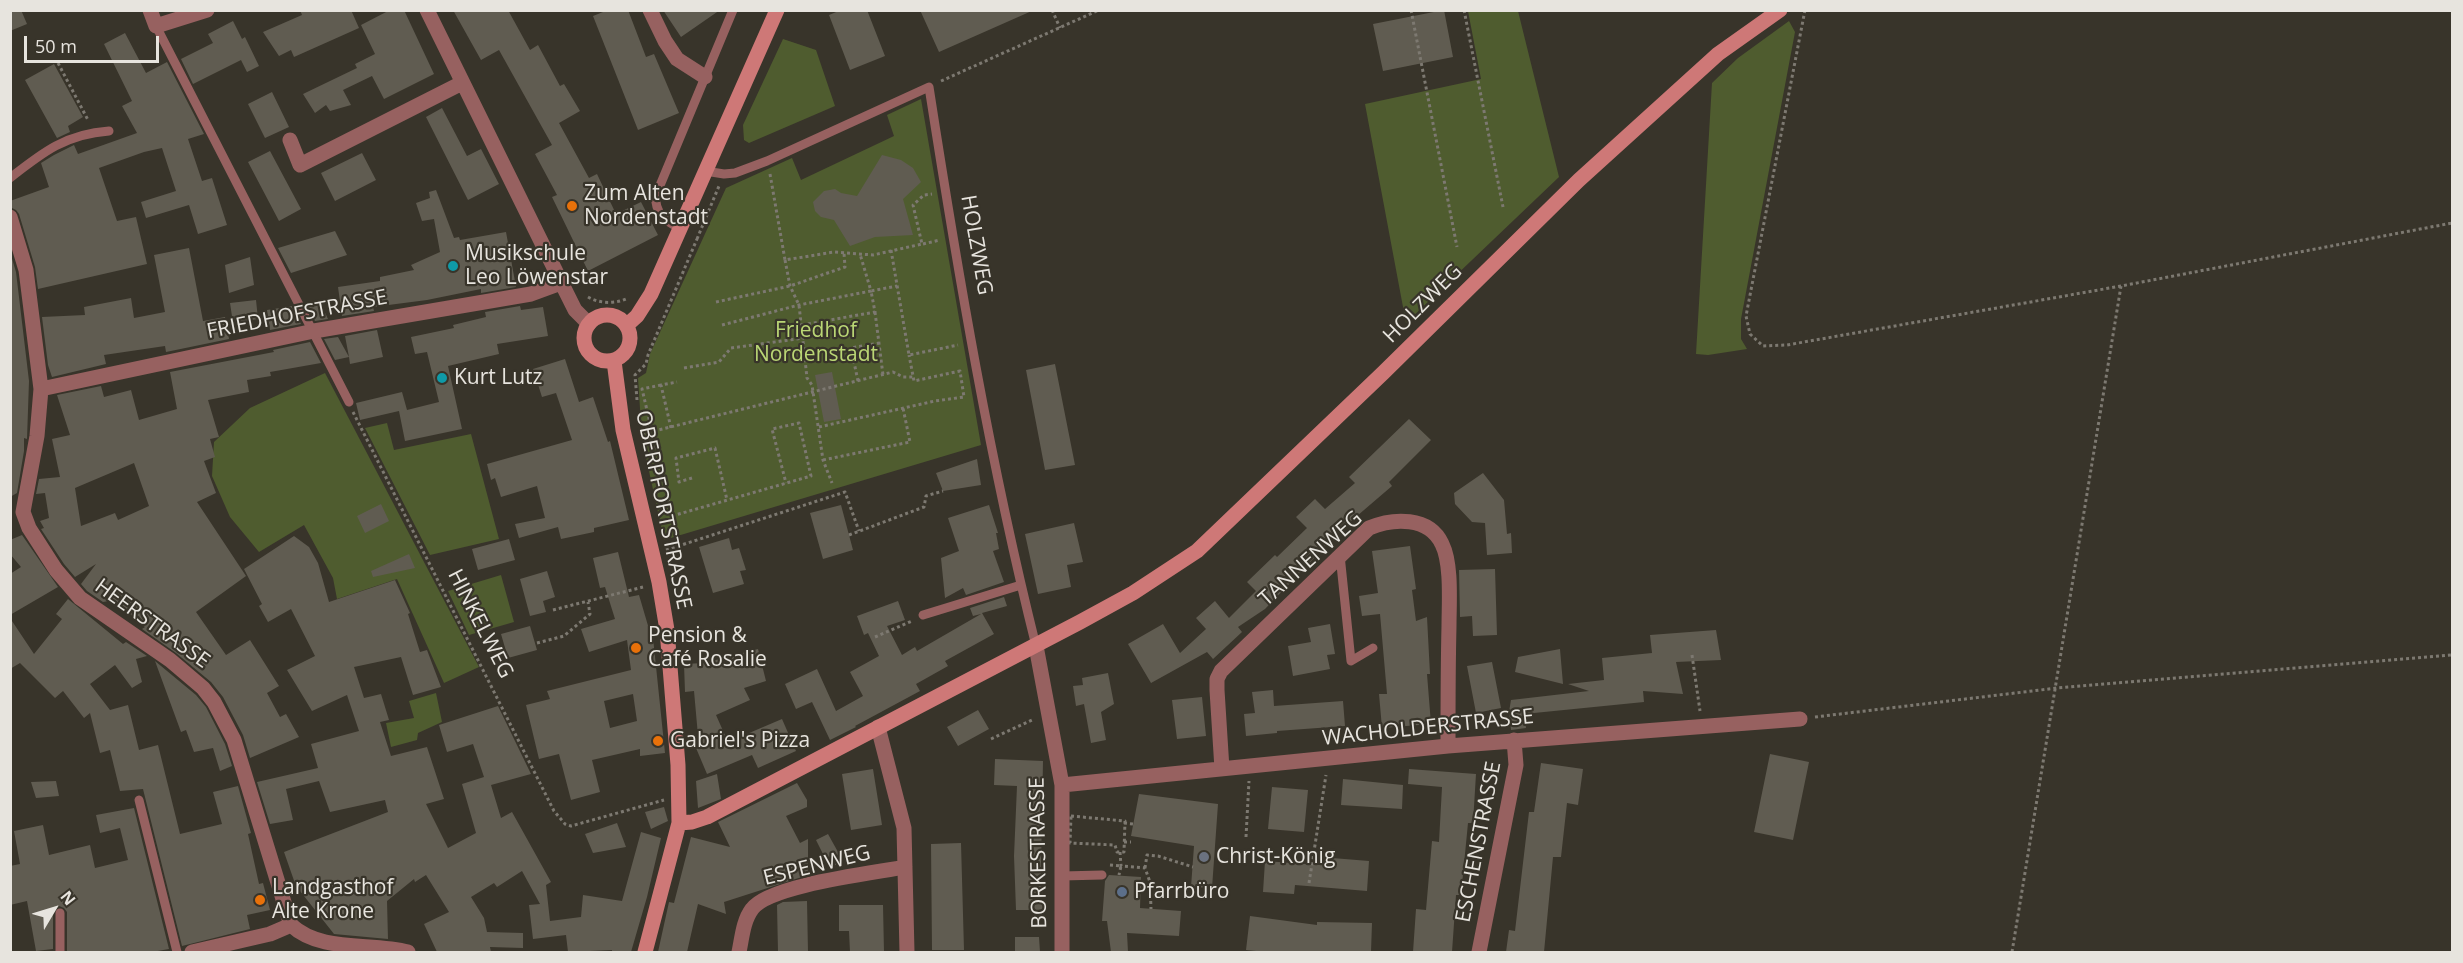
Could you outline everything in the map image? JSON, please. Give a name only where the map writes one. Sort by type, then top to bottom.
[{"type":"main road","points":[[627,326],[637,316],[651,294],[777,10]]},
{"type":"main road","name":"HOLZWEG","points":[[679,823],[707,817],[1036,646],[1133,593],[1197,551],[1383,373],[1579,180],[1718,54],[1780,10]]},
{"type":"main road","points":[[609,315],[617,317],[627,326],[631,336],[629,346],[624,354],[614,361],[601,361],[588,351],[584,339],[589,324],[596,318],[609,315]]},
{"type":"main road","name":"OBERPFORTSTRASSE","points":[[614,361],[625,439],[659,582],[670,652],[679,795],[679,823],[645,952]]},
{"type":"street","points":[[150,10],[156,26],[207,10]]},
{"type":"street","points":[[428,10],[561,283],[575,310],[589,324]]},
{"type":"street","points":[[650,10],[665,41],[677,59],[705,77]]},
{"type":"street","points":[[290,140],[300,165],[462,83]]},
{"type":"street","name":"HEERSTRASSE","points":[[10,217],[26,270],[41,389],[37,436],[17,514],[56,570],[80,598],[170,660],[203,688],[214,702],[234,740],[291,925]]},
{"type":"street","name":"FRIEDHOFSTRASSE","points":[[41,389],[314,332],[531,294],[561,283]]},
{"type":"street","name":"TANNENWEG","points":[[1222,769],[1217,690],[1217,679],[1221,671],[1369,528],[1396,520],[1421,525],[1433,532],[1446,553],[1449,596],[1448,746]]},
{"type":"street","name":"BORKESTRASSE","points":[[1036,646],[1062,785],[1062,952]]},
{"type":"street","name":"WACHOLDERSTRASSE","points":[[1062,785],[1514,740],[1800,719]]},
{"type":"street","points":[[878,727],[904,828],[907,952]]},
{"type":"street","name":"ESCHENSTRASSE","points":[[1479,952],[1516,765],[1514,740]]},
{"type":"street","name":"ESPENWEG","points":[[739,952],[745,922],[752,909],[768,896],[822,882],[906,867]]},
{"type":"street","points":[[192,952],[270,934],[291,925],[301,934],[325,942],[408,952]]},
{"type":"lane","points":[[681,229],[663,219],[657,206],[656,195],[733,10]]},
{"type":"lane","points":[[156,26],[349,402]]},
{"type":"lane","points":[[705,171],[735,173],[767,161],[929,87]]},
{"type":"lane","name":"HOLZWEG","points":[[929,87],[972,343],[1021,585],[1036,646]]},
{"type":"lane","points":[[10,178],[42,152],[86,133],[109,131]]},
{"type":"lane","points":[[1340,555],[1351,660],[1373,648]]},
{"type":"lane","points":[[923,615],[1021,585]]},
{"type":"lane","points":[[139,800],[177,952]]},
{"type":"lane","points":[[1062,876],[1102,875]]},
{"type":"lane","points":[[60,913],[60,952]]},
{"type":"path","points":[[1052,10],[1060,28]]},
{"type":"path","points":[[929,87],[1099,10]]},
{"type":"path","points":[[1411,10],[1457,247]]},
{"type":"path","points":[[1464,10],[1503,207]]},
{"type":"path","points":[[1805,10],[1746,316],[1750,334],[1763,346],[1787,345],[2121,286],[2452,224]]},
{"type":"path","points":[[58,63],[94,132]]},
{"type":"path","points":[[767,161],[790,286],[799,305],[807,378],[812,385],[823,460],[832,483]]},
{"type":"path","points":[[638,411],[635,375],[646,364],[724,174]]},
{"type":"path","points":[[922,244],[913,205],[924,195],[945,192]]},
{"type":"path","points":[[681,229],[697,239]]},
{"type":"path","points":[[786,260],[834,252],[873,255],[953,237]]},
{"type":"path","points":[[819,426],[964,397],[960,371],[914,381],[891,250]]},
{"type":"path","points":[[716,302],[790,286],[845,267],[844,253]]},
{"type":"path","points":[[860,254],[875,312],[883,375]]},
{"type":"path","points":[[722,325],[799,305],[897,286]]},
{"type":"path","points":[[2012,952],[2121,286]]},
{"type":"path","points":[[575,310],[587,297],[599,302],[621,302],[631,297]]},
{"type":"path","points":[[802,325],[875,312]]},
{"type":"path","points":[[684,368],[719,362],[731,348],[804,338]]},
{"type":"path","points":[[858,381],[851,348],[879,343]]},
{"type":"path","points":[[909,355],[972,343]]},
{"type":"path","points":[[625,439],[893,372],[913,377]]},
{"type":"path","points":[[677,382],[642,389],[672,516],[811,476],[799,423],[772,429],[786,483]]},
{"type":"path","points":[[661,386],[671,428]]},
{"type":"path","name":"HINKELWEG","points":[[349,402],[554,811],[565,824],[571,826],[679,795]]},
{"type":"path","points":[[823,460],[910,442],[903,408]]},
{"type":"path","points":[[692,478],[680,482],[676,458],[715,448],[727,500]]},
{"type":"path","points":[[849,534],[924,507],[926,496],[943,490]]},
{"type":"path","points":[[653,554],[845,492],[859,531]]},
{"type":"path","points":[[553,610],[659,582]]},
{"type":"path","points":[[537,643],[564,636],[590,614],[588,602]]},
{"type":"path","points":[[875,638],[923,615]]},
{"type":"path","points":[[1692,655],[1701,725]]},
{"type":"path","points":[[1800,719],[2056,688],[2452,655]]},
{"type":"path","points":[[991,739],[1049,711]]},
{"type":"path","points":[[1309,883],[1329,758]]},
{"type":"path","points":[[1246,837],[1249,767]]},
{"type":"path","points":[[1119,876],[1120,852],[1117,852],[1115,845],[1070,843],[1071,816],[1125,821],[1124,823],[1133,824]]},
{"type":"path","points":[[1120,852],[1124,852],[1124,823]]},
{"type":"path","points":[[1124,842],[1131,843]]},
{"type":"path","points":[[1151,909],[1150,882],[1145,868],[1147,855],[1193,867]]},
{"type":"path","points":[[1121,866],[1145,868]]},
{"type":"green space","points":[[1468,11],[1518,11],[1559,177],[1406,323],[1365,104],[1481,79]]},
{"type":"green space","points":[[1789,21],[1795,32],[1741,319],[1741,339],[1747,349],[1708,355],[1696,354],[1712,83],[1738,58]]},
{"type":"green space","points":[[783,39],[816,50],[835,106],[749,143],[744,140],[743,125]]},
{"type":"green space","name":"Friedhof Nordenstadt","points":[[921,99],[981,445],[664,540],[642,439],[638,378],[646,373],[650,354],[726,188],[792,158],[801,180],[894,136],[887,115]]},
{"type":"green space","points":[[325,373],[479,667],[444,683],[397,579],[337,599],[333,578],[304,525],[259,552],[230,517],[212,476],[214,442],[250,408]]},
{"type":"green space","points":[[387,423],[394,450],[471,434],[499,539],[430,555],[365,428]]},
{"type":"green space","points":[[501,575],[514,622],[469,635],[448,591]]},
{"type":"green space","points":[[436,693],[442,722],[418,733],[417,740],[391,747],[386,723],[414,718],[409,701]]},
{"type":"building","points":[[10,10],[21,10],[27,24],[10,31]]},
{"type":"building","points":[[300,10],[351,10],[359,28],[294,57],[291,50],[279,56],[263,32],[302,15]]},
{"type":"building","points":[[390,10],[404,10],[434,74],[384,99],[372,76],[343,90],[351,105],[330,111],[326,105],[315,113],[303,94],[357,68],[355,64],[375,54],[361,25]]},
{"type":"building","points":[[453,10],[508,10],[530,50],[538,45],[560,86],[564,84],[580,111],[559,123],[589,178],[597,174],[616,214],[641,202],[658,235],[588,271],[552,197],[557,195],[535,154],[552,145],[499,50],[481,60]]},
{"type":"building","points":[[608,10],[628,10],[646,57],[654,54],[679,113],[638,130],[593,16]]},
{"type":"building","points":[[663,10],[720,10],[681,37]]},
{"type":"building","points":[[841,10],[867,10],[885,56],[850,70],[829,15]]},
{"type":"building","points":[[920,10],[1034,10],[939,52]]},
{"type":"building","points":[[1444,10],[1453,57],[1383,71],[1373,24]]},
{"type":"building","points":[[233,21],[242,39],[245,37],[259,66],[247,72],[241,60],[193,84],[181,59],[213,43],[208,34]]},
{"type":"building","points":[[125,33],[146,73],[167,62],[204,134],[188,139],[202,181],[212,178],[227,225],[198,234],[189,205],[146,218],[141,202],[176,191],[162,148],[144,152],[99,168],[117,221],[136,217],[147,264],[38,289],[35,267],[19,214],[10,207],[10,201],[49,187],[41,163],[54,155],[74,145],[78,154],[137,133],[122,106],[132,101],[104,44]]},
{"type":"building","points":[[54,64],[83,117],[68,126],[70,132],[57,138],[25,80]]},
{"type":"building","points":[[272,92],[289,127],[265,138],[248,104]]},
{"type":"building","points":[[442,108],[467,156],[481,149],[499,184],[468,200],[426,117]]},
{"type":"building","points":[[270,151],[301,209],[279,221],[248,162]]},
{"type":"building","points":[[362,153],[376,180],[335,201],[321,173]]},
{"type":"building","points":[[882,155],[901,160],[913,168],[921,182],[903,199],[913,235],[875,237],[850,246],[834,220],[821,217],[815,211],[813,202],[824,191],[835,189],[841,193],[857,196]]},
{"type":"building","points":[[436,190],[454,238],[459,237],[460,240],[506,232],[516,287],[481,293],[481,289],[427,300],[373,307],[374,311],[342,316],[338,287],[380,281],[380,277],[414,270],[411,265],[440,252],[434,219],[422,221],[416,203],[430,198],[429,192]]},
{"type":"building","points":[[335,231],[347,255],[291,273],[278,248]]},
{"type":"building","points":[[189,248],[203,321],[225,317],[229,339],[166,352],[165,346],[104,355],[106,364],[52,377],[48,365],[42,317],[85,315],[84,307],[131,298],[134,318],[165,312],[154,255]]},
{"type":"building","points":[[10,252],[16,272],[29,381],[27,439],[24,438],[17,493],[10,497]]},
{"type":"building","points":[[250,257],[254,285],[229,293],[225,265]]},
{"type":"building","points":[[256,300],[258,319],[233,323],[230,303]]},
{"type":"building","points":[[319,300],[328,319],[315,321],[306,303]]},
{"type":"building","points":[[292,306],[301,324],[270,330],[267,310]]},
{"type":"building","points":[[520,306],[521,310],[543,307],[548,336],[497,344],[499,354],[448,366],[462,429],[405,441],[399,411],[360,420],[356,403],[402,392],[407,410],[439,402],[427,352],[415,354],[411,337],[454,328],[453,325],[486,317],[485,312]]},
{"type":"building","points":[[377,330],[383,357],[350,364],[345,336]]},
{"type":"building","points":[[338,337],[349,357],[335,360],[324,339]]},
{"type":"building","points":[[310,342],[321,363],[270,372],[271,376],[247,380],[249,392],[208,400],[219,437],[210,439],[215,457],[204,461],[216,493],[197,502],[246,576],[196,612],[226,655],[250,640],[279,686],[267,693],[280,717],[286,714],[299,737],[250,758],[243,735],[223,697],[211,682],[142,629],[145,627],[114,600],[103,602],[87,591],[81,584],[96,564],[75,577],[64,564],[41,529],[44,528],[40,521],[49,518],[45,493],[36,494],[39,479],[60,477],[52,439],[70,435],[57,395],[101,386],[104,397],[131,390],[139,420],[177,409],[170,372],[274,352],[273,350]],"holes":[[[134,463],[149,506],[118,520],[115,513],[81,526],[75,488]]]},
{"type":"building","points":[[565,359],[579,402],[593,397],[608,442],[610,441],[629,520],[594,528],[594,532],[561,539],[558,527],[519,538],[515,524],[545,518],[537,486],[501,497],[495,478],[491,480],[487,464],[572,440],[556,393],[542,397],[533,369]]},
{"type":"building","points":[[1055,364],[1075,465],[1045,470],[1026,370]]},
{"type":"building","points":[[832,372],[841,419],[824,422],[815,375]]},
{"type":"building","points":[[1409,419],[1431,440],[1389,482],[1392,486],[1343,528],[1265,609],[1238,627],[1242,632],[1213,659],[1207,652],[1151,683],[1128,644],[1163,624],[1180,653],[1206,629],[1196,618],[1215,601],[1229,618],[1256,591],[1247,582],[1307,528],[1296,517],[1315,499],[1325,509],[1355,483],[1349,477]]},
{"type":"building","points":[[977,459],[981,485],[943,491],[936,473]]},
{"type":"building","points":[[1483,473],[1504,500],[1507,534],[1511,533],[1512,553],[1487,555],[1485,523],[1472,522],[1455,504],[1454,493]]},
{"type":"building","points":[[381,504],[389,521],[365,533],[357,516]]},
{"type":"building","points":[[841,505],[853,550],[823,559],[810,513]]},
{"type":"building","points":[[989,505],[998,533],[996,533],[999,549],[993,551],[1004,582],[966,595],[963,588],[945,598],[941,558],[959,551],[948,518]]},
{"type":"building","points":[[1074,523],[1083,562],[1067,565],[1071,587],[1038,594],[1025,534]]},
{"type":"building","points":[[22,535],[58,587],[10,615],[10,574],[21,567],[10,554],[10,540]]},
{"type":"building","points":[[294,536],[309,547],[318,563],[329,602],[395,580],[410,613],[408,614],[420,652],[427,650],[441,687],[413,695],[401,657],[354,667],[364,698],[381,694],[389,720],[380,722],[391,756],[427,747],[444,799],[426,804],[448,848],[476,833],[462,784],[484,777],[473,744],[447,752],[439,725],[498,706],[531,774],[491,785],[501,818],[512,812],[551,882],[546,885],[550,921],[581,917],[583,895],[622,901],[641,832],[661,838],[631,952],[612,952],[612,950],[568,952],[566,935],[533,939],[529,905],[540,904],[522,871],[497,887],[494,883],[471,897],[484,918],[487,932],[523,933],[523,948],[490,947],[491,952],[437,952],[424,924],[449,912],[426,875],[415,882],[414,879],[387,901],[388,939],[334,934],[300,891],[298,892],[284,852],[388,812],[385,800],[330,812],[319,781],[286,789],[293,820],[270,824],[257,782],[318,768],[311,744],[359,731],[347,695],[312,711],[287,670],[315,656],[291,609],[268,622],[259,606],[262,604],[244,569]]},
{"type":"building","points":[[729,538],[732,550],[739,548],[746,570],[740,571],[744,584],[713,593],[699,547]]},
{"type":"building","points":[[509,539],[515,560],[478,570],[472,549]]},
{"type":"building","points":[[1410,546],[1416,589],[1412,590],[1416,621],[1427,617],[1430,674],[1427,674],[1431,724],[1382,728],[1379,694],[1387,694],[1380,614],[1362,616],[1359,596],[1378,593],[1372,551]]},
{"type":"building","points":[[618,552],[629,597],[639,595],[649,629],[652,628],[665,753],[640,756],[640,749],[592,760],[600,792],[571,800],[559,754],[539,759],[526,705],[550,699],[547,691],[631,670],[627,640],[589,652],[581,629],[615,619],[605,587],[600,588],[593,558]],"holes":[[[633,694],[637,721],[610,728],[604,701]]]},
{"type":"building","points":[[409,554],[415,568],[373,577],[371,571]]},
{"type":"building","points":[[1495,569],[1497,635],[1473,636],[1472,616],[1460,617],[1459,570]]},
{"type":"building","points":[[547,571],[555,597],[543,601],[546,612],[530,616],[520,579]]},
{"type":"building","points":[[1004,597],[1007,606],[982,613],[994,634],[945,661],[948,666],[916,684],[920,691],[856,727],[830,740],[812,702],[796,709],[785,684],[817,669],[836,711],[863,696],[850,672],[879,656],[868,633],[864,635],[857,616],[898,601],[905,620],[887,626],[902,655],[915,647],[917,651],[981,614],[973,616],[970,608]]},
{"type":"building","points":[[68,599],[123,644],[126,642],[147,656],[136,659],[142,682],[132,688],[115,665],[90,684],[110,710],[128,705],[139,750],[158,745],[180,834],[222,824],[213,792],[238,786],[251,833],[248,834],[259,884],[263,883],[270,910],[247,915],[250,929],[182,946],[143,789],[120,791],[110,750],[100,753],[90,713],[84,718],[63,691],[55,698],[20,663],[10,669],[10,618],[34,654],[62,619],[56,614]]},
{"type":"building","points":[[1330,624],[1335,654],[1327,655],[1330,669],[1293,676],[1288,646],[1311,642],[1308,628]]},
{"type":"building","points":[[530,626],[537,650],[508,658],[501,634]]},
{"type":"building","points":[[1716,630],[1721,660],[1676,662],[1683,694],[1643,691],[1644,702],[1524,714],[1526,728],[1511,730],[1509,712],[1511,700],[1589,691],[1568,684],[1604,680],[1602,658],[1652,653],[1650,635]]},
{"type":"building","points":[[758,649],[766,681],[744,688],[750,700],[716,715],[728,742],[782,719],[796,751],[758,768],[752,755],[707,774],[696,748],[699,747],[694,691],[685,692],[684,664],[704,663]]},
{"type":"building","points":[[1560,649],[1563,684],[1515,672],[1518,657]]},
{"type":"building","points":[[155,661],[196,695],[206,707],[225,744],[232,766],[220,771],[213,748],[194,752],[186,730],[181,732]]},
{"type":"building","points":[[1492,662],[1501,708],[1476,713],[1467,666]]},
{"type":"building","points":[[1108,673],[1114,704],[1101,712],[1106,740],[1091,743],[1084,704],[1076,706],[1073,686],[1083,685],[1082,678]]},
{"type":"building","points":[[1273,690],[1274,706],[1343,701],[1345,726],[1277,731],[1277,733],[1246,736],[1244,714],[1255,713],[1252,692]]},
{"type":"building","points":[[1202,697],[1206,736],[1177,739],[1172,700]]},
{"type":"building","points":[[978,710],[989,729],[958,746],[947,727]]},
{"type":"building","points":[[1770,754],[1809,762],[1793,840],[1754,832]]},
{"type":"building","points":[[995,759],[1043,761],[1041,867],[1044,910],[1016,910],[1014,856],[1017,786],[994,785]]},
{"type":"building","points":[[1541,763],[1583,769],[1578,805],[1567,803],[1561,857],[1553,857],[1544,952],[1506,952],[1509,930],[1515,931],[1529,812],[1534,812]]},
{"type":"building","points":[[873,769],[882,825],[851,830],[842,774]]},
{"type":"building","points":[[1409,769],[1476,774],[1473,823],[1468,823],[1461,895],[1456,895],[1452,952],[1413,952],[1416,909],[1426,910],[1432,841],[1439,842],[1442,787],[1408,784]]},
{"type":"building","points":[[717,774],[721,799],[698,808],[696,781]]},
{"type":"building","points":[[1343,779],[1403,785],[1402,809],[1341,805]]},
{"type":"building","points":[[56,781],[59,796],[36,798],[31,782]]},
{"type":"building","points":[[797,783],[807,800],[807,807],[786,816],[800,843],[808,839],[808,875],[724,902],[726,914],[698,904],[687,952],[658,952],[669,902],[674,903],[691,837],[730,847],[718,822]]},
{"type":"building","points":[[1272,787],[1308,790],[1304,832],[1268,829]]},
{"type":"building","name":"Christ-König","points":[[1139,794],[1218,804],[1212,888],[1191,887],[1194,846],[1131,836]]},
{"type":"building","points":[[664,807],[668,821],[651,829],[645,812]]},
{"type":"building","points":[[134,808],[169,949],[152,952],[67,952],[67,912],[59,906],[53,912],[53,949],[36,951],[27,901],[10,905],[10,866],[20,864],[14,831],[43,825],[49,855],[90,845],[95,868],[128,860],[120,828],[100,833],[96,815]]},
{"type":"building","points":[[617,823],[626,847],[593,853],[585,834]]},
{"type":"building","points":[[828,834],[843,861],[830,868],[816,840]]},
{"type":"building","points":[[961,843],[964,950],[932,950],[931,844]]},
{"type":"building","points":[[1320,857],[1369,861],[1367,891],[1295,885],[1294,894],[1263,892],[1265,861],[1319,865]]},
{"type":"building","name":"Pfarrbüro","points":[[1109,875],[1141,877],[1140,908],[1181,911],[1179,936],[1127,933],[1128,952],[1111,952],[1107,921],[1102,921],[1105,881]]},
{"type":"building","points":[[807,901],[808,952],[778,952],[777,905],[783,902]]},
{"type":"building","points":[[839,905],[883,905],[884,952],[850,952],[849,931],[839,931]]},
{"type":"building","points":[[1250,916],[1317,925],[1317,922],[1372,923],[1371,952],[1246,950]]},
{"type":"building","points":[[1015,937],[1039,937],[1040,952],[1015,952]]},
{"type":"place","name":"Zum Alten Nordenstadt","points":[[572,206]]},
{"type":"place","name":"Musikschule Leo Löwenstar","points":[[453,266]]},
{"type":"place","name":"Kurt Lutz","points":[[442,378]]},
{"type":"place","name":"Pension & Café Rosalie","points":[[636,648]]},
{"type":"place","name":"Gabriel's Pizza","points":[[658,741]]},
{"type":"place","name":"Christ-König","points":[[1204,857]]},
{"type":"place","name":"Pfarrbüro","points":[[1122,892]]},
{"type":"place","name":"Landgasthof Alte Krone","points":[[260,900]]}]
